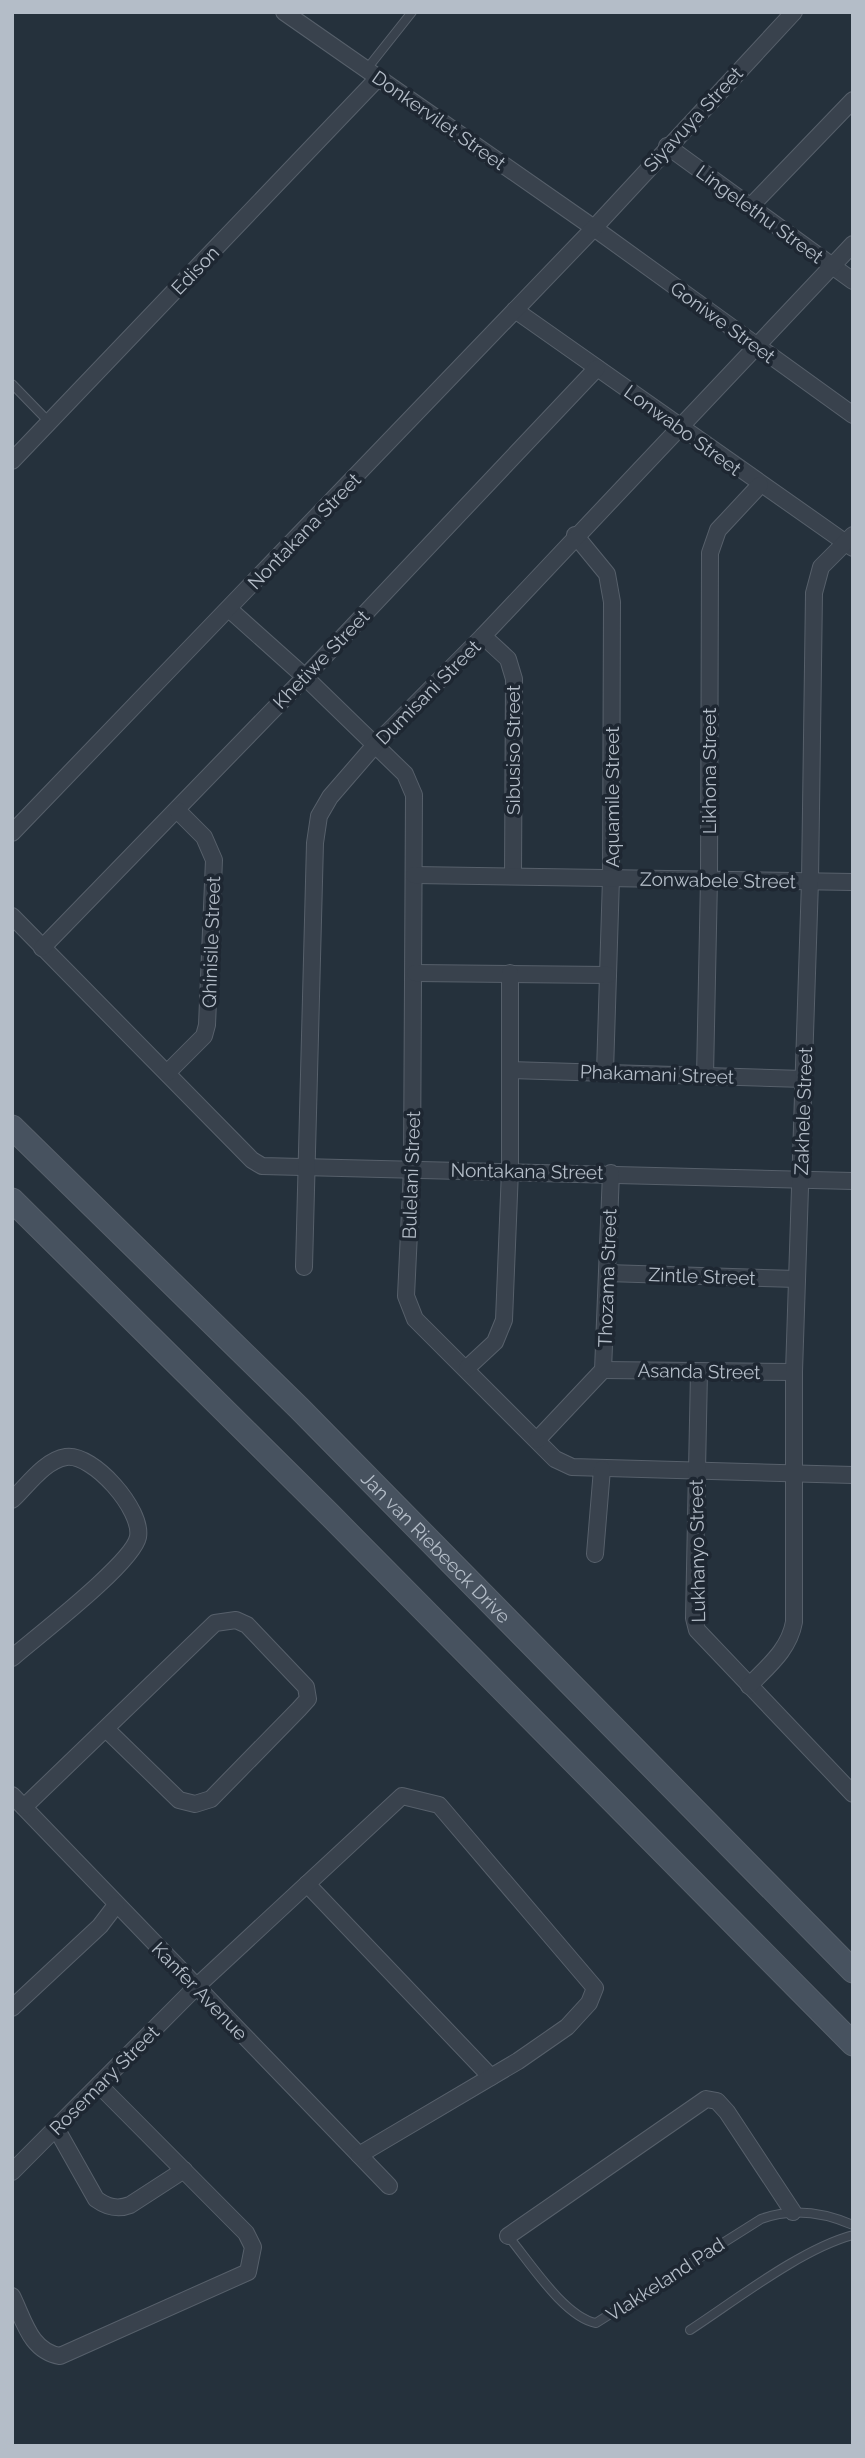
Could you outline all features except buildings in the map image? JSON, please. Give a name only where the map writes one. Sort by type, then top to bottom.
[{"type":"main road","name":"Jan van Riebeeck Drive","points":[[12,1127],[299,1408],[853,1971]]},
{"type":"main road","points":[[12,1200],[328,1513],[853,2044]]},
{"type":"street","name":"Donkervilet Street","points":[[284,12],[594,228]]},
{"type":"street","name":"Siyavuya Street","points":[[594,228],[667,146],[794,12]]},
{"type":"street","name":"Edison","points":[[12,461],[372,74]]},
{"type":"street","points":[[751,206],[853,100]]},
{"type":"street","name":"Lingelethu Street","points":[[667,146],[853,281]]},
{"type":"street","name":"Nontakana Street","points":[[12,833],[594,228]]},
{"type":"street","name":"Goniwe Street","points":[[594,228],[853,415]]},
{"type":"street","name":"Dumisani Street","points":[[304,1267],[318,825],[330,797],[375,745],[483,636],[575,535],[853,244]]},
{"type":"street","name":"Lonwabo Street","points":[[515,310],[760,485],[850,542]]},
{"type":"street","name":"Khetiwe Street","points":[[42,948],[305,677],[597,368]]},
{"type":"street","name":"Likhona Street","points":[[705,1076],[709,879],[710,553],[718,530],[760,485]]},
{"type":"street","name":"Aquamile Street","points":[[575,535],[600,562],[611,586],[611,878],[605,1072]]},
{"type":"street","name":"Zakhele Street","points":[[749,1686],[783,1651],[792,1632],[794,1372],[810,881],[814,593],[821,567],[850,542]]},
{"type":"street","name":"Bulelani Street","points":[[229,609],[305,677],[405,774],[414,795],[415,973],[407,1296],[409,1309],[415,1319],[562,1463],[602,1469],[853,1475]]},
{"type":"street","name":"Sibusiso Street","points":[[483,636],[509,659],[514,679],[513,876]]},
{"type":"street","name":"Qhinisile Street","points":[[167,1073],[199,1042],[207,1025],[214,860],[204,837],[177,810]]},
{"type":"street","name":"Zonwabele Street","points":[[414,875],[853,882]]},
{"type":"street","name":"Nontakana Street","points":[[12,916],[252,1160],[272,1168],[510,1170],[853,1181]]},
{"type":"street","points":[[415,973],[608,975]]},
{"type":"street","points":[[467,1368],[495,1342],[504,1320],[510,1170],[510,973]]},
{"type":"street","name":"Phakamani Street","points":[[510,1070],[804,1079]]},
{"type":"street","name":"Thozama Street","points":[[537,1440],[603,1370],[611,1173]]},
{"type":"street","name":"Zintle Street","points":[[607,1273],[797,1279]]},
{"type":"street","name":"Asanda Street","points":[[603,1370],[794,1372]]},
{"type":"street","name":"Lukhanyo Street","points":[[699,1372],[694,1618],[704,1640],[853,1794]]},
{"type":"street","points":[[12,1500],[52,1462],[67,1457],[83,1459],[124,1495],[138,1520],[138,1539],[122,1563],[12,1658]]},
{"type":"street","points":[[595,1554],[602,1469]]},
{"type":"street","points":[[18,1801],[107,1730],[215,1623],[236,1620],[247,1626],[306,1687],[307,1699],[299,1709],[211,1799],[195,1804],[179,1800],[107,1730]]},
{"type":"street","name":"Rosemary Street","points":[[12,2172],[196,1987],[402,1796],[439,1805],[595,1987],[589,2003],[567,2026],[491,2077]]},
{"type":"street","name":"Kanfer Avenue","points":[[18,1801],[388,2186]]},
{"type":"street","points":[[307,1884],[491,2077],[359,2155]]},
{"type":"street","points":[[12,2008],[100,1926],[116,1905]]},
{"type":"street","points":[[12,2296],[34,2343],[42,2351],[60,2357],[248,2272],[253,2248],[246,2232],[99,2085]]},
{"type":"street","points":[[508,2236],[706,2099],[717,2101],[727,2112],[793,2212]]},
{"type":"street","points":[[56,2128],[96,2199],[106,2206],[122,2208],[130,2205],[184,2171]]},
{"type":"lane","points":[[372,74],[412,12]]},
{"type":"lane","points":[[12,384],[50,423]]},
{"type":"lane","name":"Vlakkeland Pad","points":[[508,2236],[567,2307],[586,2321],[596,2323],[761,2219],[793,2212],[813,2213],[853,2224]]},
{"type":"lane","points":[[690,2330],[811,2252],[835,2240],[853,2235]]}]
